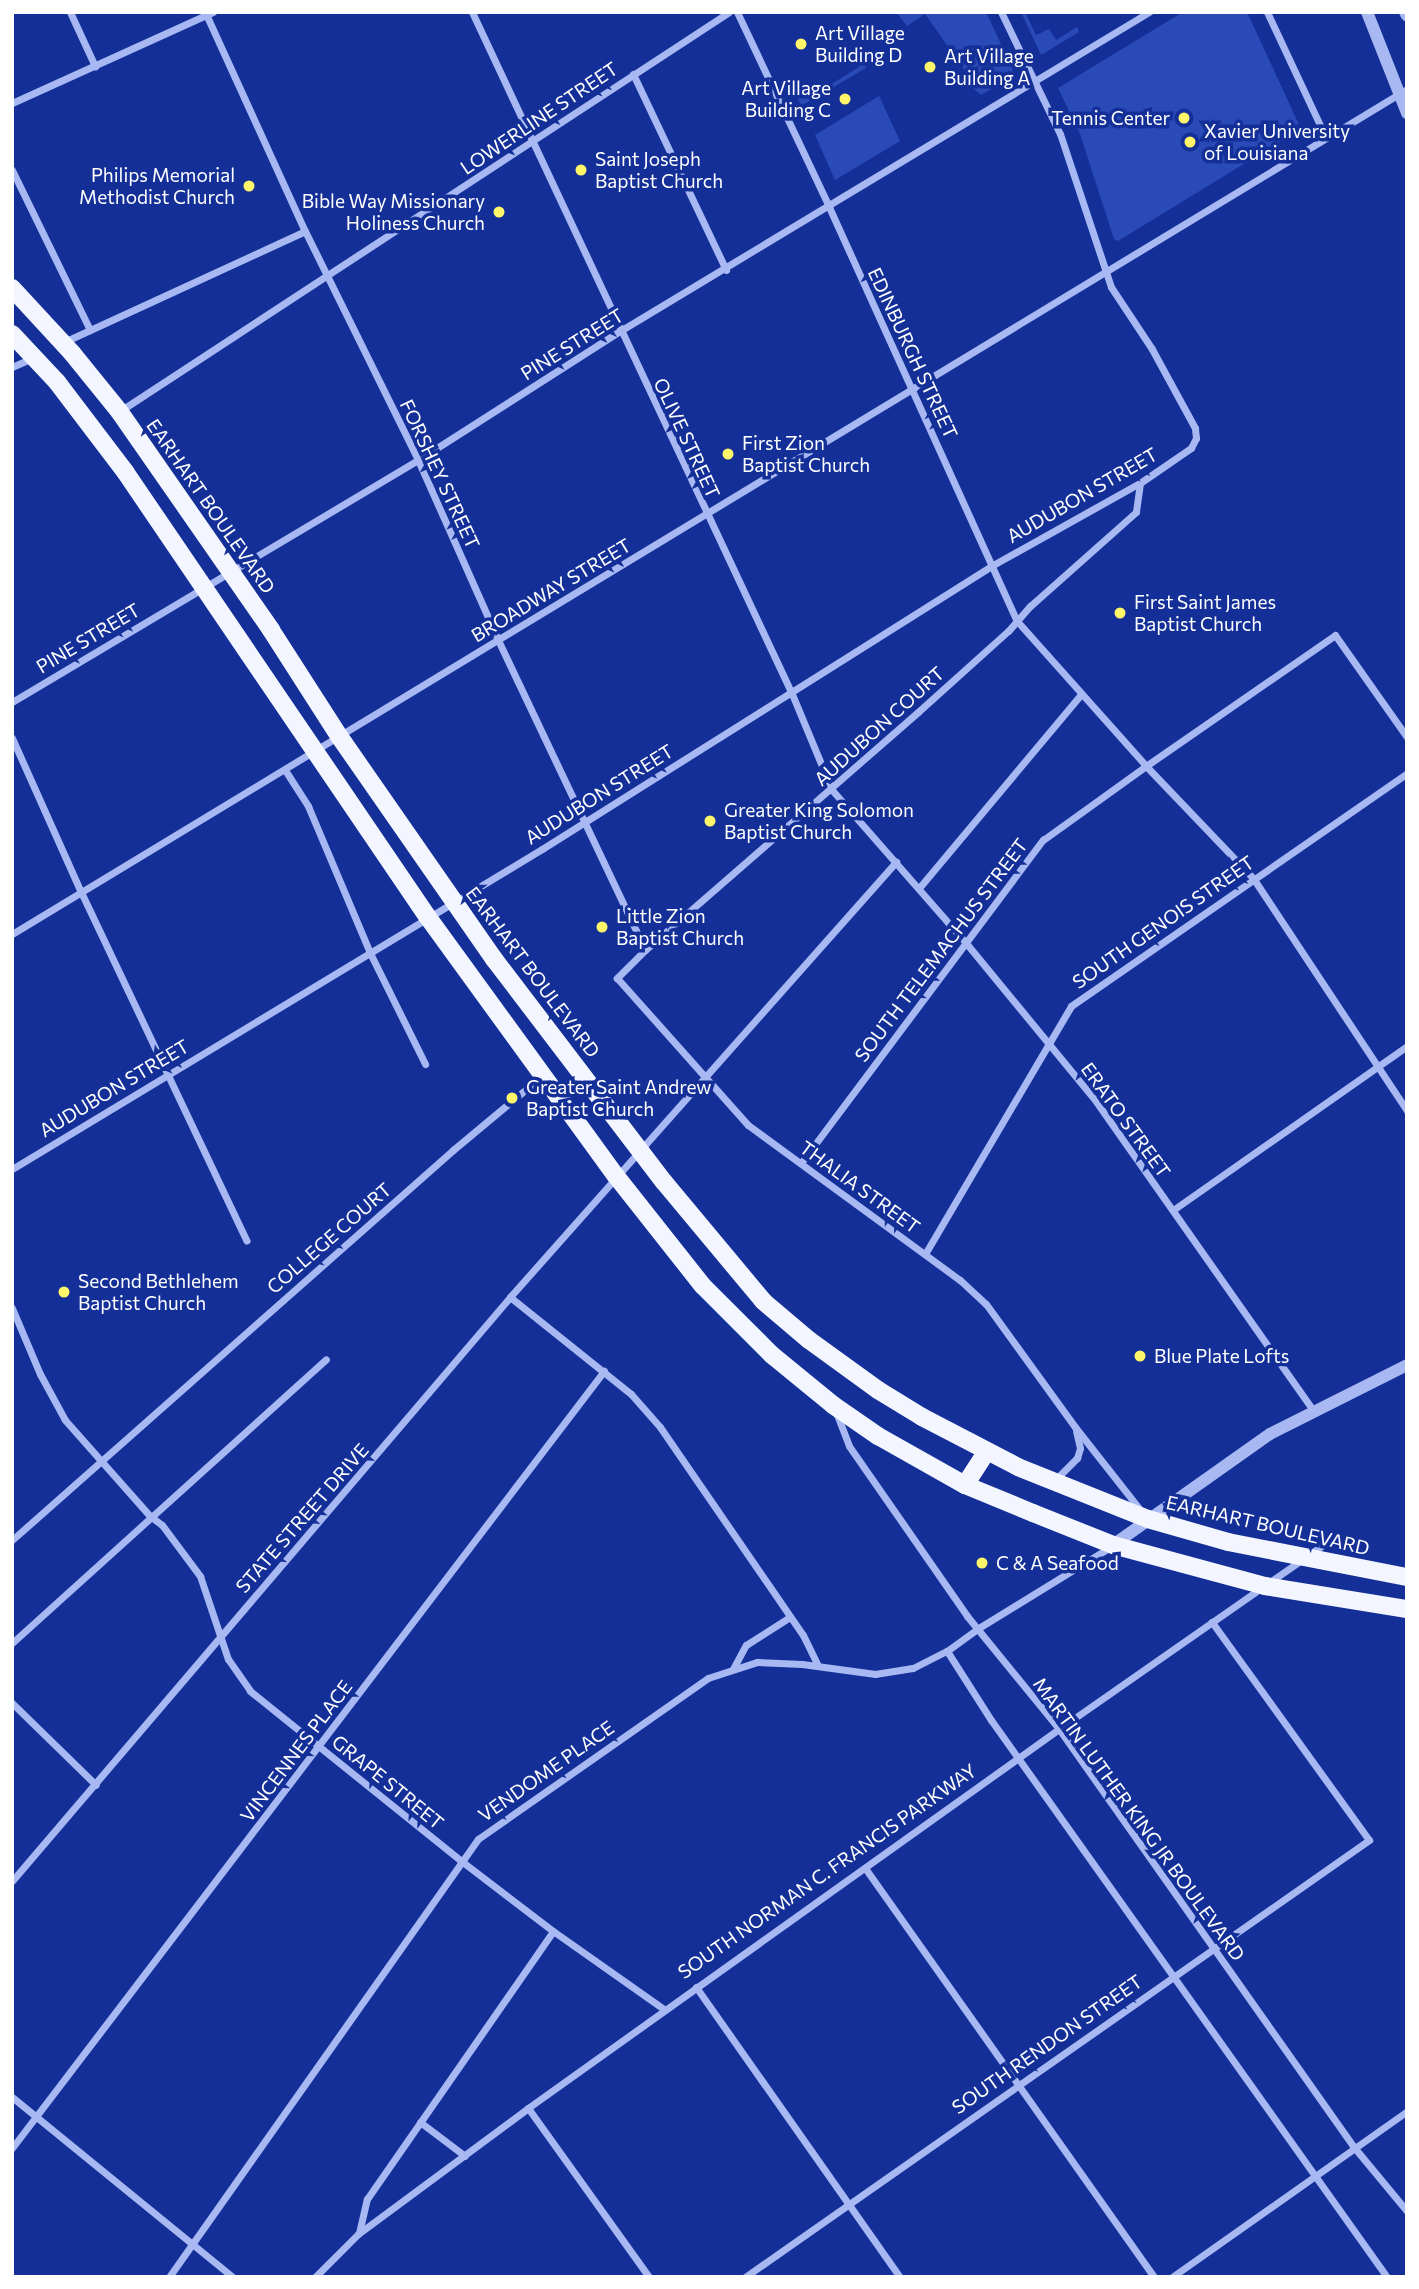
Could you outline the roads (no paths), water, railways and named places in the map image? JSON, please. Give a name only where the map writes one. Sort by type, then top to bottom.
[{"type":"main road","name":"EARHART BOULEVARD","points":[[12,288],[120,411],[453,901],[640,1149],[734,1269],[763,1301],[848,1370],[922,1417],[1053,1481],[1148,1519],[1228,1542],[1407,1577]]},
{"type":"main road","points":[[12,334],[84,414],[427,916],[616,1175],[703,1286],[772,1355],[833,1405],[878,1436],[965,1485],[1113,1545],[1265,1586],[1407,1609]]},
{"type":"main road","points":[[965,1485],[987,1451]]},
{"type":"street","points":[[70,12],[96,66]]},
{"type":"street","name":"OLIVE STREET","points":[[472,12],[792,694],[832,790],[896,862]]},
{"type":"street","name":"LOWERLINE STREET","points":[[120,411],[729,12]]},
{"type":"street","name":"EDINBURGH STREET","points":[[737,12],[829,207],[1017,621],[1146,766],[1254,878],[1407,1111]]},
{"type":"street","points":[[1001,12],[1060,134],[1105,270]]},
{"type":"street","name":"PINE STREET","points":[[12,702],[229,570],[418,460],[620,331],[1034,85],[1136,16],[1149,12]]},
{"type":"street","points":[[1267,12],[1325,138]]},
{"type":"street","points":[[1367,12],[1403,91],[1407,113]]},
{"type":"street","points":[[12,103],[208,13]]},
{"type":"street","name":"FORSHEY STREET","points":[[208,13],[305,231],[418,460],[498,640],[645,950]]},
{"type":"street","points":[[632,74],[726,270]]},
{"type":"street","name":"BROADWAY STREET","points":[[12,934],[1403,91]]},
{"type":"street","points":[[12,170],[90,330]]},
{"type":"street","points":[[63,343],[305,231]]},
{"type":"street","name":"AUDUBON STREET","points":[[12,1169],[792,694],[993,565],[1140,483],[1191,448],[1196,438],[1195,428],[1152,349],[1111,287],[1105,270]]},
{"type":"street","points":[[12,367],[34,357]]},
{"type":"street","name":"AUDUBON COURT","points":[[617,978],[645,950],[832,790],[1136,512],[1140,483]]},
{"type":"street","name":"SOUTH TELEMACHUS STREET","points":[[801,1163],[1043,840],[1146,766],[1335,635],[1407,737]]},
{"type":"street","points":[[919,888],[1081,694]]},
{"type":"street","points":[[12,738],[81,892],[247,1241]]},
{"type":"street","points":[[285,770],[324,838],[370,953],[425,1064]]},
{"type":"street","name":"SOUTH GENOIS STREET","points":[[925,1254],[1070,1006],[1407,773]]},
{"type":"street","name":"ERATO STREET","points":[[896,862],[1095,1100],[1313,1409]]},
{"type":"street","name":"STATE STREET DRIVE","points":[[12,1881],[510,1297],[896,862]]},
{"type":"street","name":"THALIA STREET","points":[[617,978],[748,1125],[925,1254],[986,1304],[1075,1427],[1148,1519]]},
{"type":"street","points":[[1173,1210],[1407,1046]]},
{"type":"street","name":"COLLEGE COURT","points":[[12,1540],[453,1150],[543,1074]]},
{"type":"street","points":[[510,1297],[631,1394],[660,1427],[790,1617],[818,1666]]},
{"type":"street","name":"GRAPE STREET","points":[[12,1308],[40,1374],[65,1420],[150,1516],[162,1525],[184,1551],[200,1576],[228,1659],[250,1691],[460,1860],[553,1931],[665,2010]]},
{"type":"street","points":[[12,1643],[326,1359]]},
{"type":"street","points":[[1113,1545],[1270,1434],[1313,1409],[1407,1365]]},
{"type":"street","name":"VINCENNES PLACE","points":[[12,2148],[604,1371]]},
{"type":"street","name":"MARTIN LUTHER KING JR BOULEVARD","points":[[833,1405],[849,1446],[977,1629],[1059,1729],[1353,2146],[1407,2211]]},
{"type":"street","points":[[1053,1481],[1077,1458],[1080,1448],[1075,1427]]},
{"type":"street","name":"VENDOME PLACE","points":[[169,2277],[460,1860],[478,1839],[708,1678],[757,1662],[818,1666],[854,1672],[887,1672],[913,1668],[947,1651],[977,1629],[1113,1545]]},
{"type":"street","name":"SOUTH NORMAN C. FRANCIS PARKWAY","points":[[315,2277],[358,2234],[528,2108],[1059,1729],[1323,1545]]},
{"type":"street","points":[[733,1669],[746,1645],[790,1617]]},
{"type":"street","name":"SOUTH RENDON STREET","points":[[745,2277],[1213,1946],[1369,1840],[1212,1622]]},
{"type":"street","points":[[947,1651],[1172,1976],[1387,2277]]},
{"type":"street","points":[[12,1703],[96,1785]]},
{"type":"street","points":[[865,1868],[1154,2277]]},
{"type":"street","points":[[358,2234],[367,2199],[553,1931]]},
{"type":"street","points":[[696,1987],[901,2277]]},
{"type":"street","points":[[12,2096],[233,2277]]},
{"type":"street","points":[[528,2108],[649,2277]]},
{"type":"street","points":[[1172,2277],[1313,2174],[1407,2110]]},
{"type":"street","points":[[420,2122],[465,2156]]},
{"type":"place","name":"Art Village Building D","points":[[801,44]]},
{"type":"place","name":"Art Village Building A","points":[[930,67]]},
{"type":"place","name":"Art Village Building C","points":[[845,99]]},
{"type":"place","name":"Tennis Center","points":[[1184,118]]},
{"type":"place","name":"Xavier University of Louisiana","points":[[1190,142]]},
{"type":"place","name":"Saint Joseph Baptist Church","points":[[581,170]]},
{"type":"place","name":"Philips Memorial Methodist Church","points":[[249,186]]},
{"type":"place","name":"Bible Way Missionary Holiness Church","points":[[499,212]]},
{"type":"place","name":"First Zion Baptist Church","points":[[728,454]]},
{"type":"place","name":"First Saint James Baptist Church","points":[[1120,613]]},
{"type":"place","name":"Greater King Solomon Baptist Church","points":[[710,821]]},
{"type":"place","name":"Little Zion Baptist Church","points":[[602,927]]},
{"type":"place","name":"Greater Saint Andrew Baptist Church","points":[[512,1098]]},
{"type":"place","name":"Second Bethlehem Baptist Church","points":[[64,1292]]},
{"type":"place","name":"Blue Plate Lofts","points":[[1140,1356]]},
{"type":"place","name":"C & A Seafood","points":[[982,1563]]}]
